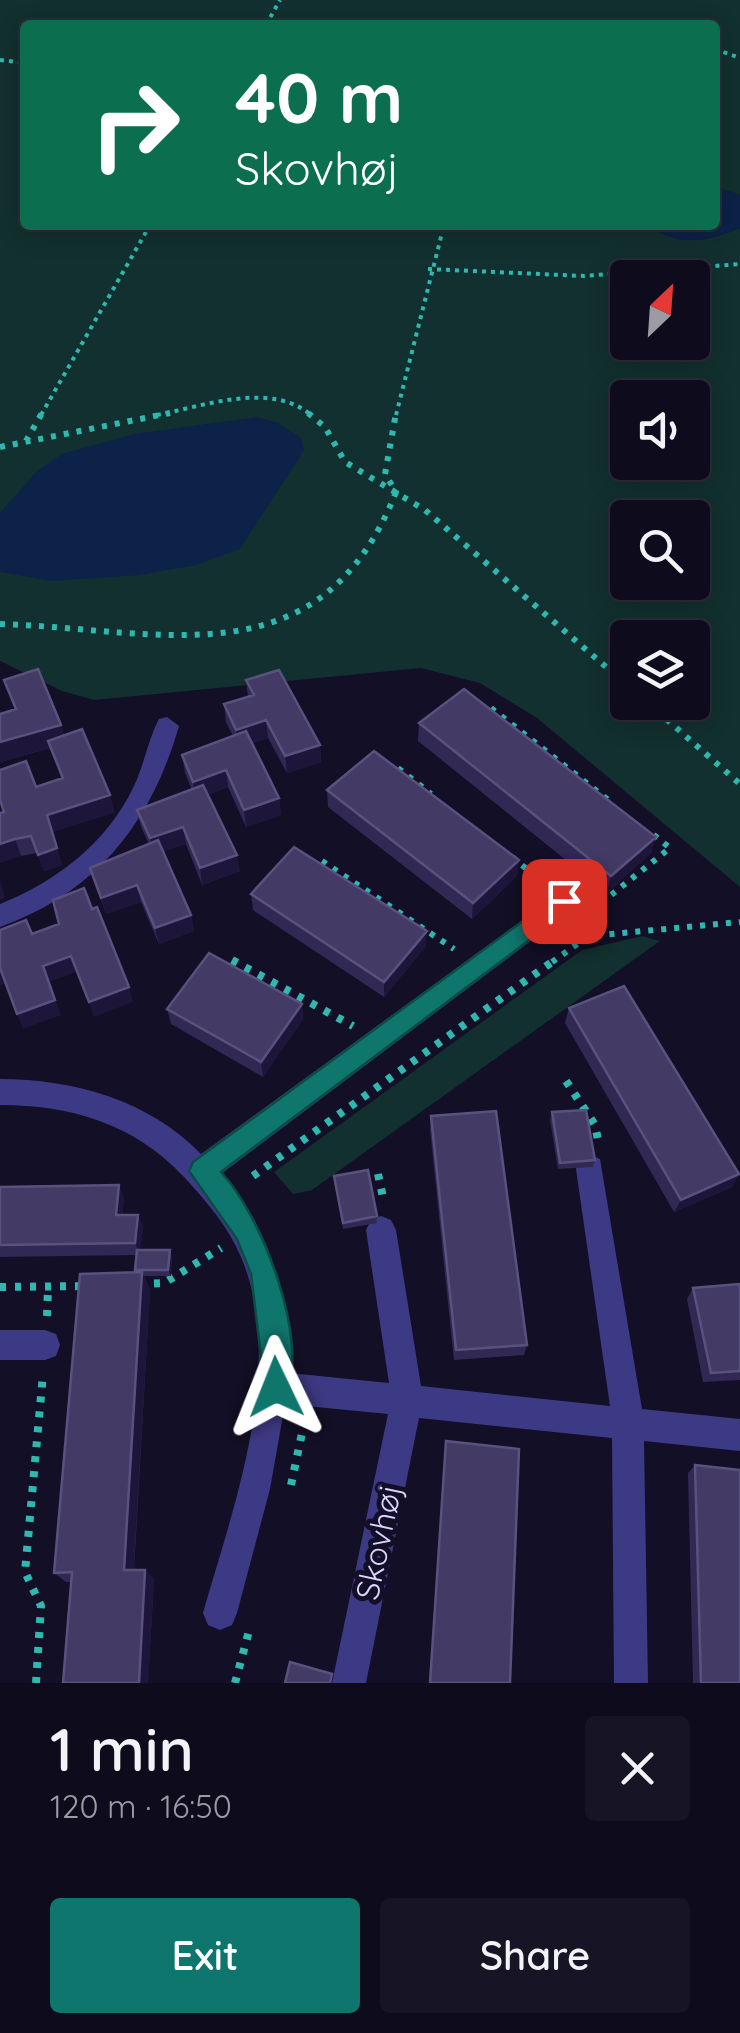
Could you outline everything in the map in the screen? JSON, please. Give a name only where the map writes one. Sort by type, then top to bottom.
[{"type":"street","points":[[0,916],[46,899],[89,869],[129,819],[158,764],[167,726]]},
{"type":"street","points":[[202,1171],[473,969],[574,909]]},
{"type":"street","points":[[0,1092],[64,1096],[156,1132],[226,1196],[248,1231],[265,1274],[276,1387],[263,1456],[220,1613]]},
{"type":"street","points":[[590,1169],[628,1423],[631,1683]]},
{"type":"street","name":"Skovhøj","points":[[349,1683],[407,1400],[380,1230]]},
{"type":"street","points":[[0,1345],[45,1345]]},
{"type":"street","points":[[276,1387],[740,1435]]},
{"type":"path","points":[[25,442],[147,230]]},
{"type":"path","points":[[0,624],[208,637],[264,625],[333,592],[361,564],[382,534],[396,492],[385,474],[404,368],[428,269],[442,230]]},
{"type":"path","points":[[428,269],[618,278],[740,264]]},
{"type":"path","points":[[0,447],[219,401],[272,397],[312,412],[345,462],[396,492],[459,538],[610,670]]},
{"type":"path","points":[[491,708],[626,813]]},
{"type":"path","points":[[667,720],[740,784]]},
{"type":"path","points":[[398,768],[443,804]]},
{"type":"path","points":[[504,850],[574,909],[670,848],[640,825]]},
{"type":"path","points":[[322,861],[444,938],[473,969]]},
{"type":"path","points":[[250,1178],[580,942],[602,935],[740,922]]},
{"type":"path","points":[[232,960],[348,1020],[371,1046]]},
{"type":"path","points":[[566,1080],[595,1125],[603,1165],[590,1169]]},
{"type":"path","points":[[228,1152],[258,1192]]},
{"type":"path","points":[[126,1284],[164,1284],[248,1231]]},
{"type":"path","points":[[0,1288],[106,1285]]},
{"type":"path","points":[[36,1683],[41,1606],[25,1572],[48,1286]]},
{"type":"path","points":[[286,1504],[310,1390]]},
{"type":"path","points":[[235,1683],[256,1615]]},
{"type":"green space","points":[[0,0],[740,0],[740,195],[720,189],[720,20],[20,20],[20,230],[655,230],[692,240],[740,228],[740,887],[537,718],[480,683],[421,668],[94,700],[62,691],[0,661]]},
{"type":"green space","points":[[642,936],[660,941],[312,1190],[293,1194],[274,1172],[582,950]]},
{"type":"water","points":[[720,189],[740,195],[740,228],[692,240],[655,230],[720,230]]},
{"type":"water","points":[[258,417],[278,423],[301,438],[304,450],[240,549],[196,565],[140,575],[51,581],[0,572],[0,513],[37,471],[62,454],[134,434]]},
{"type":"building","points":[[38,669],[61,725],[0,742],[0,714],[16,709],[4,680]]},
{"type":"building","points":[[279,670],[320,745],[285,756],[266,720],[236,730],[224,704],[254,695],[246,680]]},
{"type":"building","points":[[464,689],[656,837],[611,876],[419,723]]},
{"type":"building","points":[[82,729],[110,795],[47,815],[57,848],[38,855],[31,836],[0,844],[0,813],[4,812],[0,770],[26,761],[36,787],[63,778],[48,741]]},
{"type":"building","points":[[246,731],[279,798],[244,810],[226,770],[193,782],[182,755]]},
{"type":"building","points":[[374,751],[519,860],[473,903],[327,790]]},
{"type":"building","points":[[203,785],[237,855],[200,868],[183,827],[150,838],[137,810]]},
{"type":"building","points":[[158,840],[191,915],[155,928],[137,885],[101,898],[90,868]]},
{"type":"building","points":[[294,847],[427,931],[384,982],[251,894]]},
{"type":"building","points":[[84,888],[92,909],[97,907],[129,987],[89,1002],[71,956],[43,966],[55,1000],[17,1014],[0,968],[0,930],[26,920],[32,934],[59,924],[53,900]]},
{"type":"building","points":[[209,953],[302,1004],[261,1062],[167,1009]]},
{"type":"building","points":[[624,986],[739,1174],[681,1200],[569,1008]]},
{"type":"building","points":[[586,1110],[595,1160],[560,1163],[552,1112]]},
{"type":"building","points":[[496,1111],[527,1345],[456,1350],[431,1116]]},
{"type":"building","points":[[368,1170],[377,1216],[343,1223],[334,1176]]},
{"type":"building","points":[[119,1185],[116,1215],[138,1215],[135,1243],[0,1245],[0,1187]]},
{"type":"building","points":[[137,1250],[170,1250],[168,1270],[135,1270]]},
{"type":"building","points":[[142,1272],[124,1570],[145,1570],[139,1683],[63,1683],[72,1572],[54,1573],[80,1274]]},
{"type":"building","points":[[740,1284],[740,1371],[711,1373],[693,1288]]},
{"type":"building","points":[[446,1441],[519,1449],[510,1683],[430,1683]]},
{"type":"building","points":[[695,1465],[740,1470],[740,1683],[701,1683]]},
{"type":"building","points":[[290,1662],[332,1674],[330,1683],[285,1683]]},
{"type":"route","points":[[276,1387],[274,1324],[265,1274],[248,1231],[226,1196],[202,1171],[564,901]]}]
